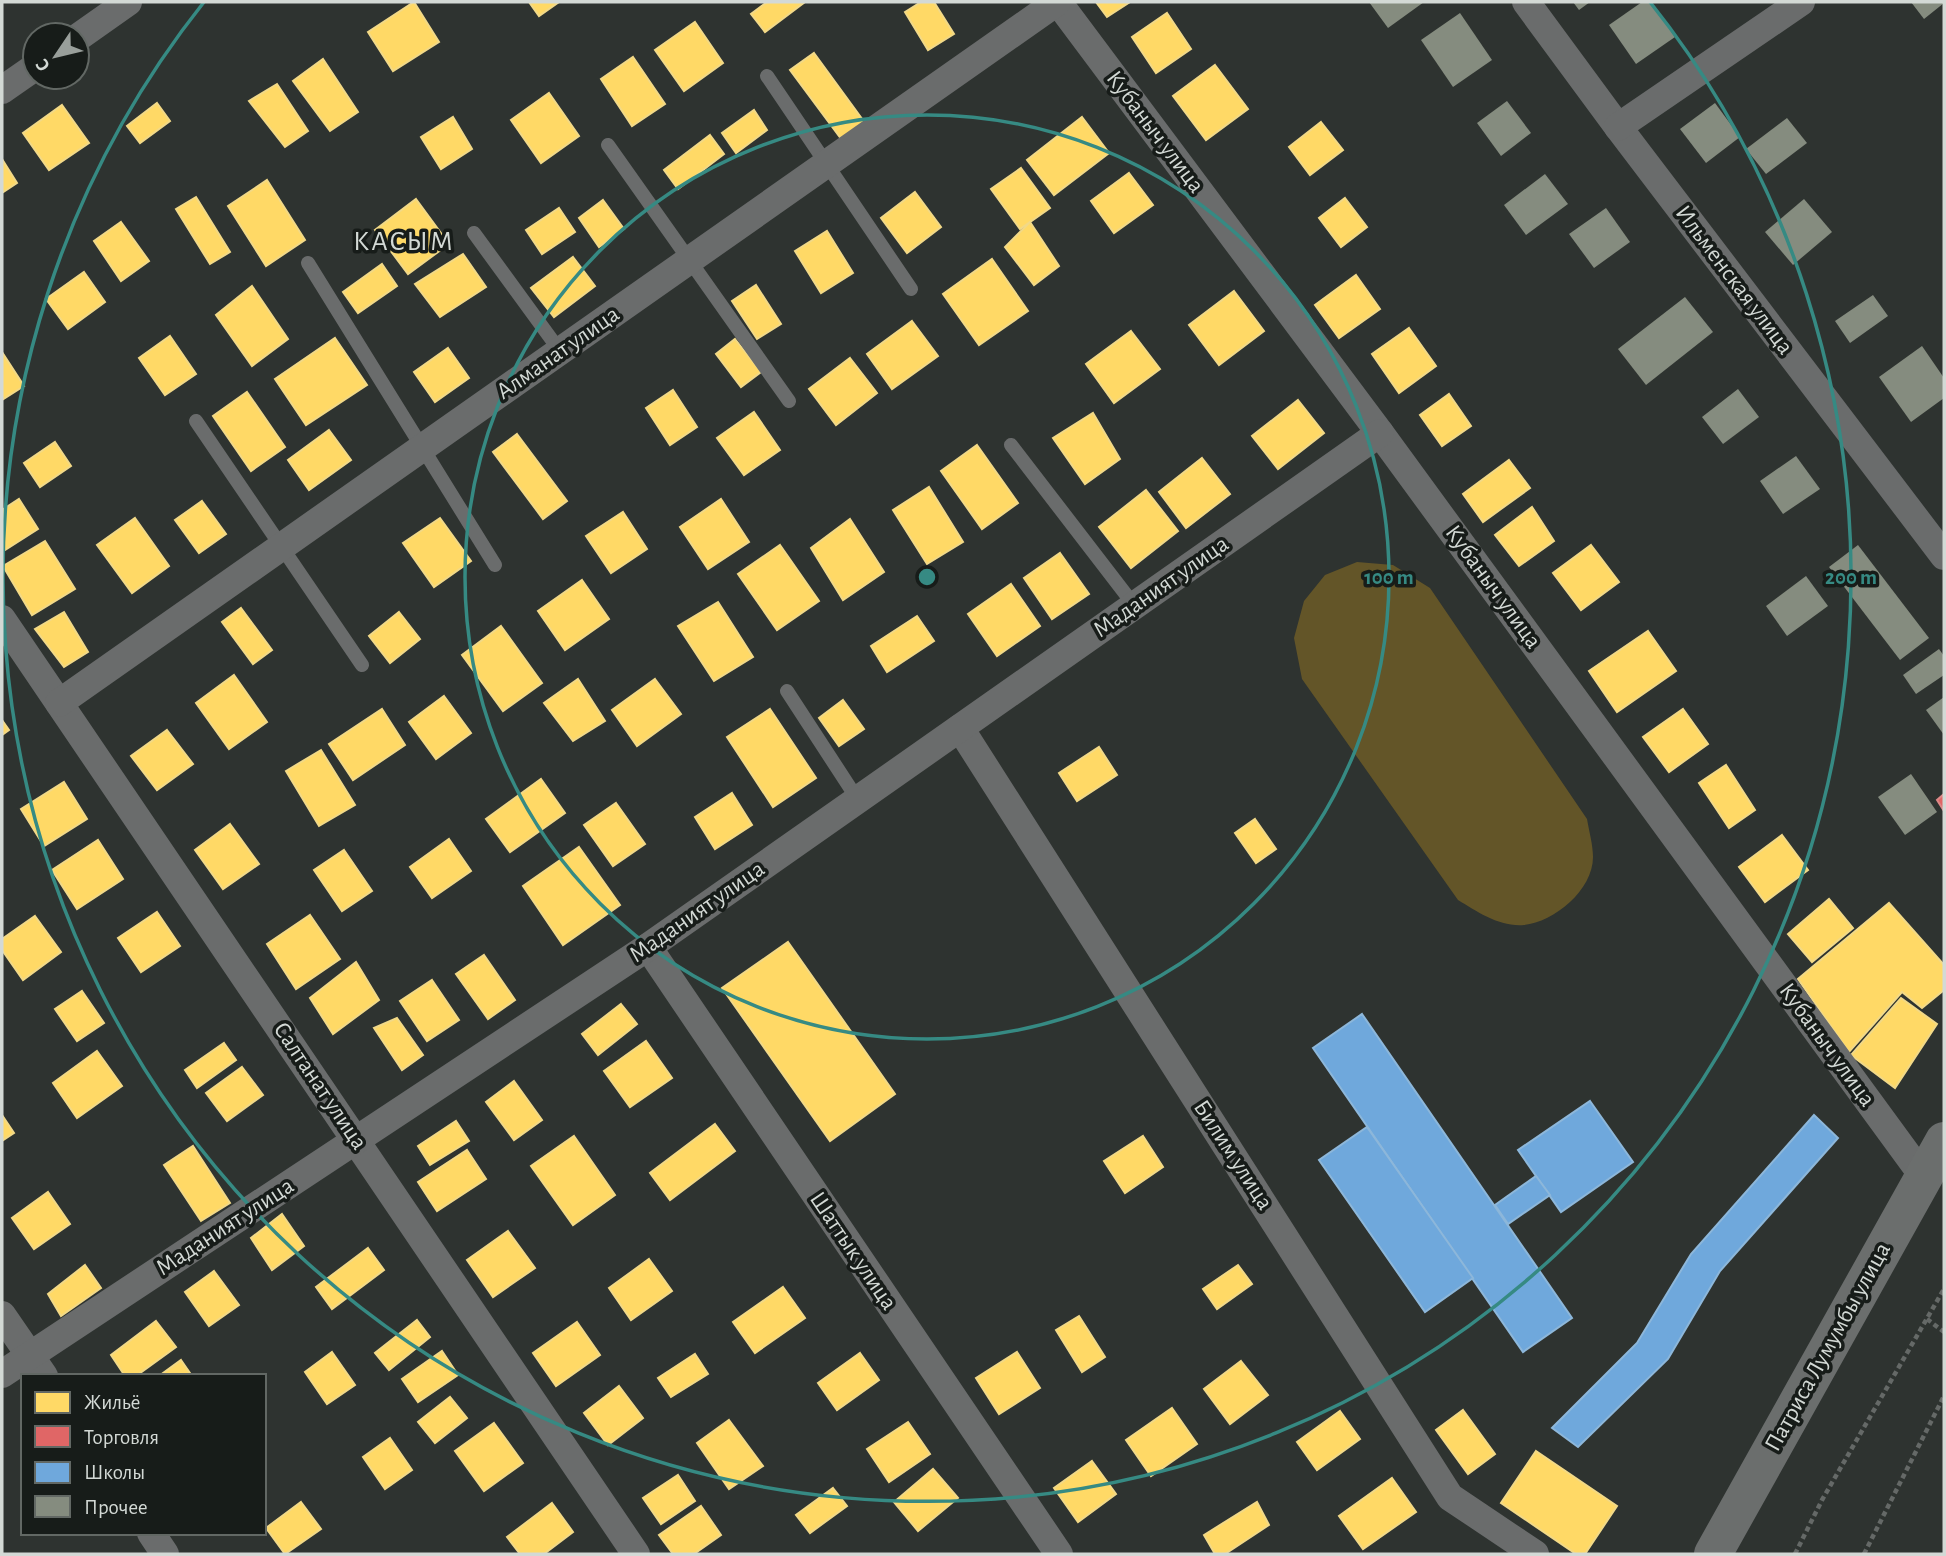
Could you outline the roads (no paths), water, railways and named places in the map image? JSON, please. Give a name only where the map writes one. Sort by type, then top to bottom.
[{"type":"street","name":"Алманат улица","points":[[58,703],[1058,2]]},
{"type":"street","name":"Кубаныч улица","points":[[1058,2],[1380,433],[1923,1176]]},
{"type":"street","name":"Ильменская улица","points":[[1526,2],[1944,556]]},
{"type":"street","points":[[1618,127],[1801,2]]},
{"type":"street","points":[[91,27],[119,4]]},
{"type":"street","points":[[2,90],[21,77]]},
{"type":"street","name":"Маданият улица","points":[[2,1374],[37,1366],[357,1140],[648,947],[1380,433]]},
{"type":"street","name":"Салтанат улица","points":[[2,619],[636,1554]]},
{"type":"street","name":"Билим улица","points":[[960,728],[1450,1497],[1535,1554]]},
{"type":"street","name":"Шаттык улица","points":[[648,947],[1059,1554]]},
{"type":"street","name":"Патриса Лумумбы улица","points":[[1713,1554],[1944,1141]]},
{"type":"street","points":[[2,1315],[37,1366]]},
{"type":"street","points":[[152,1535],[165,1554]]},
{"type":"lane","points":[[767,76],[911,289]]},
{"type":"lane","points":[[608,145],[789,401]]},
{"type":"lane","points":[[474,233],[560,351]]},
{"type":"lane","points":[[308,263],[495,565]]},
{"type":"lane","points":[[196,421],[362,665]]},
{"type":"lane","points":[[1011,445],[1134,606]]},
{"type":"lane","points":[[787,691],[858,800]]},
{"type":"district","name":"КАСЫМ","points":[[404,242]]}]
